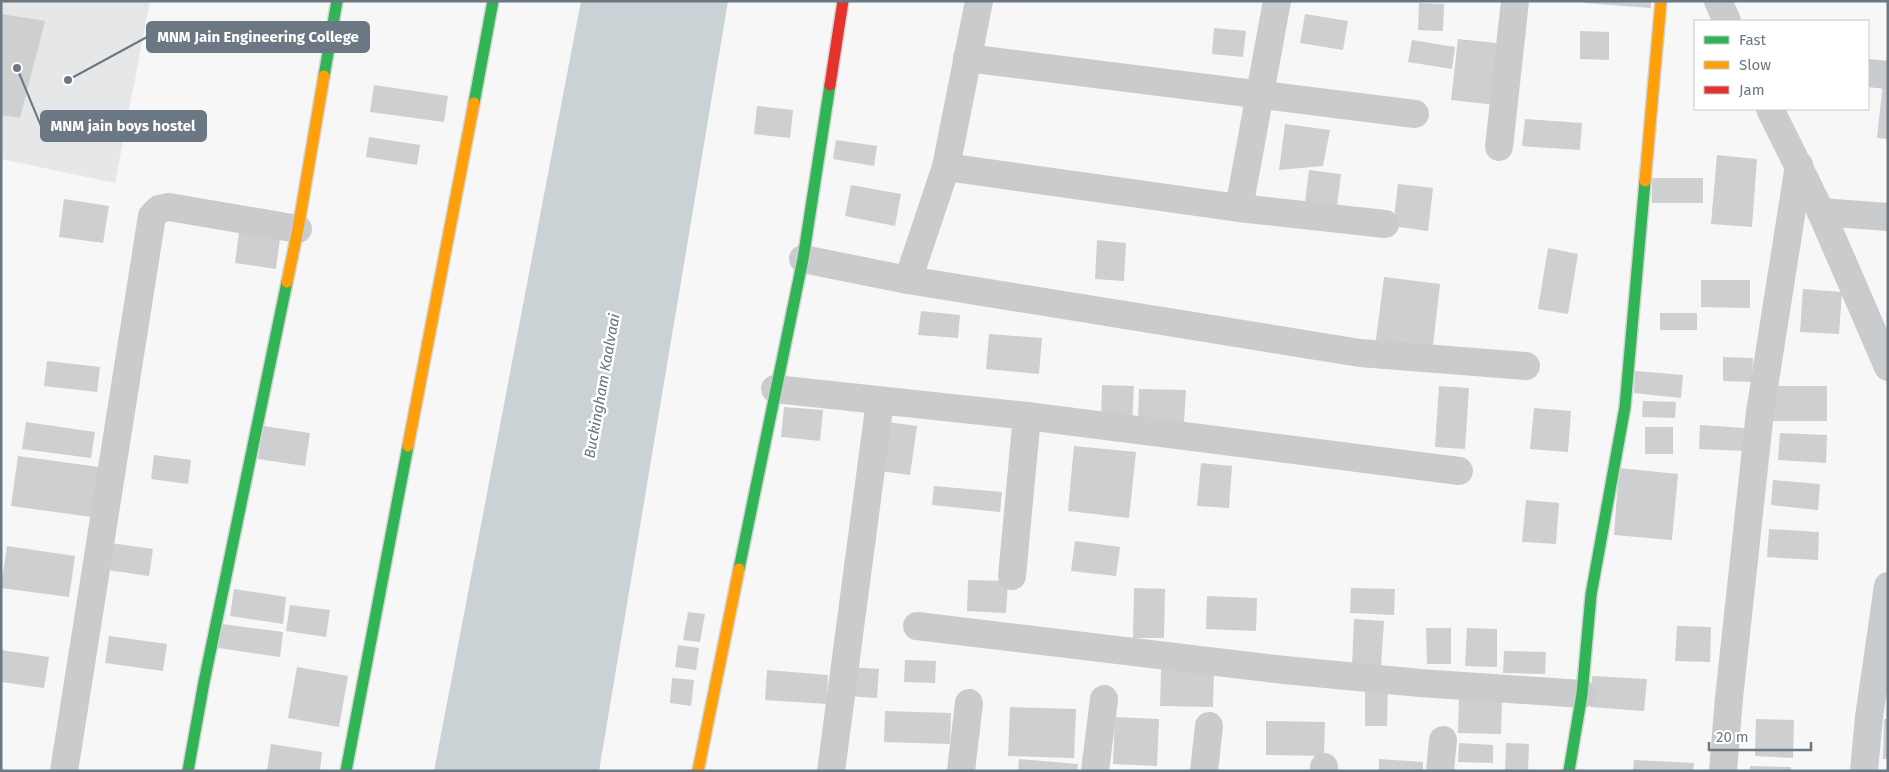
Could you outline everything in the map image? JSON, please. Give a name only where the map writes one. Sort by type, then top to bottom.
[{"type":"street","points":[[188,771],[204,682],[298,229],[337,1]]},
{"type":"street","points":[[346,771],[493,1]]},
{"type":"street","points":[[698,771],[803,259],[843,1]]},
{"type":"street","points":[[908,280],[946,167],[966,58],[979,1]]},
{"type":"street","points":[[1240,208],[1277,1]]},
{"type":"street","points":[[1499,148],[1514,1]]},
{"type":"street","points":[[1569,771],[1582,694],[1591,595],[1625,408],[1661,1]]},
{"type":"street","points":[[1718,1],[1727,20]]},
{"type":"street","points":[[966,58],[1415,114]]},
{"type":"street","points":[[1869,73],[1888,74]]},
{"type":"street","points":[[1771,110],[1799,164],[1821,212],[1888,367]]},
{"type":"street","points":[[1723,771],[1729,698],[1760,412],[1799,164]]},
{"type":"street","points":[[946,167],[1240,208],[1385,224]]},
{"type":"street","points":[[64,771],[152,216],[159,209],[169,207],[298,229]]},
{"type":"street","points":[[1821,212],[1888,217]]},
{"type":"street","points":[[803,259],[908,280],[1360,353],[1526,366]]},
{"type":"street","points":[[775,389],[1027,416],[1459,471]]},
{"type":"street","points":[[831,771],[880,401]]},
{"type":"street","points":[[1012,576],[1027,416]]},
{"type":"street","points":[[1864,771],[1869,716],[1888,586]]},
{"type":"street","points":[[917,626],[1284,670],[1420,683],[1582,694]]},
{"type":"street","points":[[1095,771],[1104,699]]},
{"type":"street","points":[[961,771],[969,703]]},
{"type":"street","points":[[1204,771],[1209,726]]},
{"type":"street","points":[[1440,771],[1443,740]]},
{"type":"shaded area","points":[[1,1],[150,1],[115,183],[1,159]]},
{"type":"water","name":"Buckingham Kaalvaai","points":[[581,1],[728,1],[599,771],[434,771]]},
{"type":"building","points":[[1584,1],[1651,1],[1651,8],[1584,3]]},
{"type":"building","points":[[1419,3],[1444,4],[1443,31],[1418,30]]},
{"type":"building","points":[[1,14],[45,21],[20,118],[1,115]]},
{"type":"building","points":[[1305,14],[1348,21],[1343,50],[1300,43]]},
{"type":"building","points":[[1214,28],[1246,31],[1243,57],[1212,54]]},
{"type":"building","points":[[1580,31],[1609,32],[1609,60],[1580,59]]},
{"type":"building","points":[[1458,39],[1505,44],[1497,105],[1451,100]]},
{"type":"building","points":[[1412,40],[1455,47],[1452,69],[1408,62]]},
{"type":"building","points":[[1883,82],[1888,83],[1888,139],[1877,138]]},
{"type":"building","points":[[374,85],[448,96],[444,122],[370,112]]},
{"type":"building","points":[[757,106],[793,110],[790,138],[754,134]]},
{"type":"building","points":[[1525,119],[1582,123],[1580,150],[1522,146]]},
{"type":"building","points":[[1285,124],[1330,130],[1323,166],[1279,170]]},
{"type":"building","points":[[369,137],[420,145],[417,165],[366,157]]},
{"type":"building","points":[[836,140],[877,146],[874,166],[833,159]]},
{"type":"building","points":[[1717,155],[1757,159],[1752,227],[1711,224]]},
{"type":"building","points":[[1309,170],[1341,174],[1336,214],[1304,210]]},
{"type":"building","points":[[1652,178],[1703,178],[1703,203],[1652,203]]},
{"type":"building","points":[[1398,184],[1433,188],[1428,231],[1393,226]]},
{"type":"building","points":[[851,185],[901,194],[895,226],[845,216]]},
{"type":"building","points":[[64,199],[109,206],[103,243],[59,237]]},
{"type":"building","points":[[239,232],[280,238],[276,269],[235,263]]},
{"type":"building","points":[[1097,240],[1126,243],[1124,281],[1095,279]]},
{"type":"building","points":[[1548,248],[1578,254],[1568,314],[1538,309]]},
{"type":"building","points":[[1384,277],[1440,284],[1432,354],[1375,347]]},
{"type":"building","points":[[1701,280],[1750,280],[1750,308],[1701,307]]},
{"type":"building","points":[[1803,289],[1842,292],[1839,334],[1800,332]]},
{"type":"building","points":[[921,311],[960,315],[958,338],[918,335]]},
{"type":"building","points":[[1660,313],[1697,313],[1697,330],[1660,330]]},
{"type":"building","points":[[989,334],[1042,338],[1039,374],[986,369]]},
{"type":"building","points":[[1723,357],[1753,358],[1752,382],[1723,381]]},
{"type":"building","points":[[47,361],[100,367],[97,392],[44,386]]},
{"type":"building","points":[[1635,371],[1683,375],[1681,398],[1634,393]]},
{"type":"building","points":[[1102,385],[1134,386],[1132,425],[1101,423]]},
{"type":"building","points":[[1439,386],[1469,388],[1465,449],[1435,447]]},
{"type":"building","points":[[1772,386],[1827,386],[1827,421],[1771,421]]},
{"type":"building","points":[[1139,389],[1186,390],[1184,422],[1138,421]]},
{"type":"building","points":[[1643,401],[1676,402],[1675,418],[1642,417]]},
{"type":"building","points":[[784,407],[823,410],[820,441],[781,437]]},
{"type":"building","points":[[1534,408],[1571,411],[1568,452],[1530,449]]},
{"type":"building","points":[[26,422],[95,432],[91,458],[22,449]]},
{"type":"building","points":[[887,422],[917,426],[910,475],[880,471]]},
{"type":"building","points":[[1700,425],[1744,428],[1743,451],[1699,449]]},
{"type":"building","points":[[263,426],[310,433],[305,466],[258,459]]},
{"type":"building","points":[[1645,427],[1673,427],[1673,454],[1645,454]]},
{"type":"building","points":[[1780,433],[1827,435],[1826,463],[1778,460]]},
{"type":"building","points":[[1074,446],[1136,452],[1129,518],[1068,511]]},
{"type":"building","points":[[154,455],[191,460],[188,484],[151,479]]},
{"type":"building","points":[[18,456],[99,467],[92,517],[11,506]]},
{"type":"building","points":[[1201,463],[1232,466],[1229,508],[1197,506]]},
{"type":"building","points":[[1619,468],[1678,474],[1672,540],[1614,535]]},
{"type":"building","points":[[1773,480],[1820,484],[1818,510],[1771,505]]},
{"type":"building","points":[[934,486],[1002,492],[1000,512],[932,505]]},
{"type":"building","points":[[1526,500],[1559,503],[1556,544],[1522,542]]},
{"type":"building","points":[[1769,529],[1819,532],[1818,560],[1767,557]]},
{"type":"building","points":[[1075,541],[1120,547],[1116,576],[1071,571]]},
{"type":"building","points":[[111,543],[153,549],[149,576],[107,570]]},
{"type":"building","points":[[7,546],[75,556],[69,597],[1,588]]},
{"type":"building","points":[[968,580],[1008,581],[1006,613],[967,611]]},
{"type":"building","points":[[1134,588],[1165,589],[1164,638],[1133,638]]},
{"type":"building","points":[[1351,588],[1395,589],[1394,615],[1350,613]]},
{"type":"building","points":[[234,589],[286,597],[283,624],[230,616]]},
{"type":"building","points":[[1207,596],[1257,598],[1256,631],[1206,629]]},
{"type":"building","points":[[290,605],[330,610],[326,637],[286,631]]},
{"type":"building","points":[[688,612],[705,614],[700,642],[683,640]]},
{"type":"building","points":[[1354,619],[1384,621],[1381,667],[1352,666]]},
{"type":"building","points":[[222,624],[283,632],[280,657],[218,648]]},
{"type":"building","points":[[1677,626],[1711,627],[1710,662],[1675,661]]},
{"type":"building","points":[[1426,628],[1451,628],[1451,664],[1427,664]]},
{"type":"building","points":[[1467,628],[1497,629],[1497,667],[1465,666]]},
{"type":"building","points":[[109,636],[167,644],[163,671],[105,663]]},
{"type":"building","points":[[678,645],[699,648],[696,670],[675,667]]},
{"type":"building","points":[[1,650],[49,657],[44,688],[1,682]]},
{"type":"building","points":[[1504,651],[1546,652],[1545,674],[1503,673]]},
{"type":"building","points":[[905,660],[936,661],[935,683],[904,682]]},
{"type":"building","points":[[297,667],[348,676],[339,727],[288,718]]},
{"type":"building","points":[[849,667],[879,669],[877,698],[847,696]]},
{"type":"building","points":[[1161,669],[1214,670],[1213,707],[1160,706]]},
{"type":"building","points":[[767,670],[828,675],[827,704],[765,700]]},
{"type":"building","points":[[1592,676],[1647,679],[1644,711],[1590,707]]},
{"type":"building","points":[[672,678],[694,680],[691,706],[670,703]]},
{"type":"building","points":[[1365,682],[1388,682],[1387,726],[1365,726]]},
{"type":"building","points":[[1459,699],[1502,700],[1501,734],[1458,733]]},
{"type":"building","points":[[1010,707],[1076,709],[1074,758],[1008,756]]},
{"type":"building","points":[[885,711],[951,713],[950,744],[884,742]]},
{"type":"building","points":[[1115,717],[1159,719],[1157,766],[1113,764]]},
{"type":"building","points":[[1756,719],[1794,720],[1793,758],[1755,756]]},
{"type":"building","points":[[1884,719],[1888,719],[1888,759],[1883,759]]},
{"type":"building","points":[[1266,721],[1325,722],[1324,756],[1266,755]]},
{"type":"building","points":[[1459,743],[1493,745],[1493,763],[1458,762]]},
{"type":"building","points":[[1506,743],[1529,744],[1528,771],[1505,771]]},
{"type":"building","points":[[271,744],[322,752],[320,771],[267,771]]},
{"type":"building","points":[[1019,759],[1078,764],[1077,771],[1018,771]]},
{"type":"building","points":[[1379,759],[1423,762],[1423,771],[1379,771]]},
{"type":"building","points":[[1634,760],[1694,763],[1693,771],[1633,771]]},
{"type":"building","points":[[1750,766],[1791,767],[1791,771],[1750,771]]},
{"type":"traffic: fast","points":[[324,76],[337,1]]},
{"type":"traffic: fast","points":[[474,103],[493,1]]},
{"type":"traffic: fast","points":[[739,569],[803,259],[830,85]]},
{"type":"traffic: fast","points":[[1569,771],[1582,694],[1591,595],[1625,407],[1645,181]]},
{"type":"traffic: fast","points":[[188,771],[204,682],[287,282]]},
{"type":"traffic: fast","points":[[346,771],[408,446]]},
{"type":"traffic: slow","points":[[1645,181],[1661,1]]},
{"type":"traffic: slow","points":[[287,282],[324,76]]},
{"type":"traffic: slow","points":[[408,446],[474,103]]},
{"type":"traffic: slow","points":[[698,771],[739,569]]},
{"type":"traffic: jam","points":[[830,85],[843,1]]},
{"type":"place","name":"MNM jain boys hostel","points":[[17,68]]},
{"type":"place","name":"MNM Jain Engineering College","points":[[68,80]]}]
